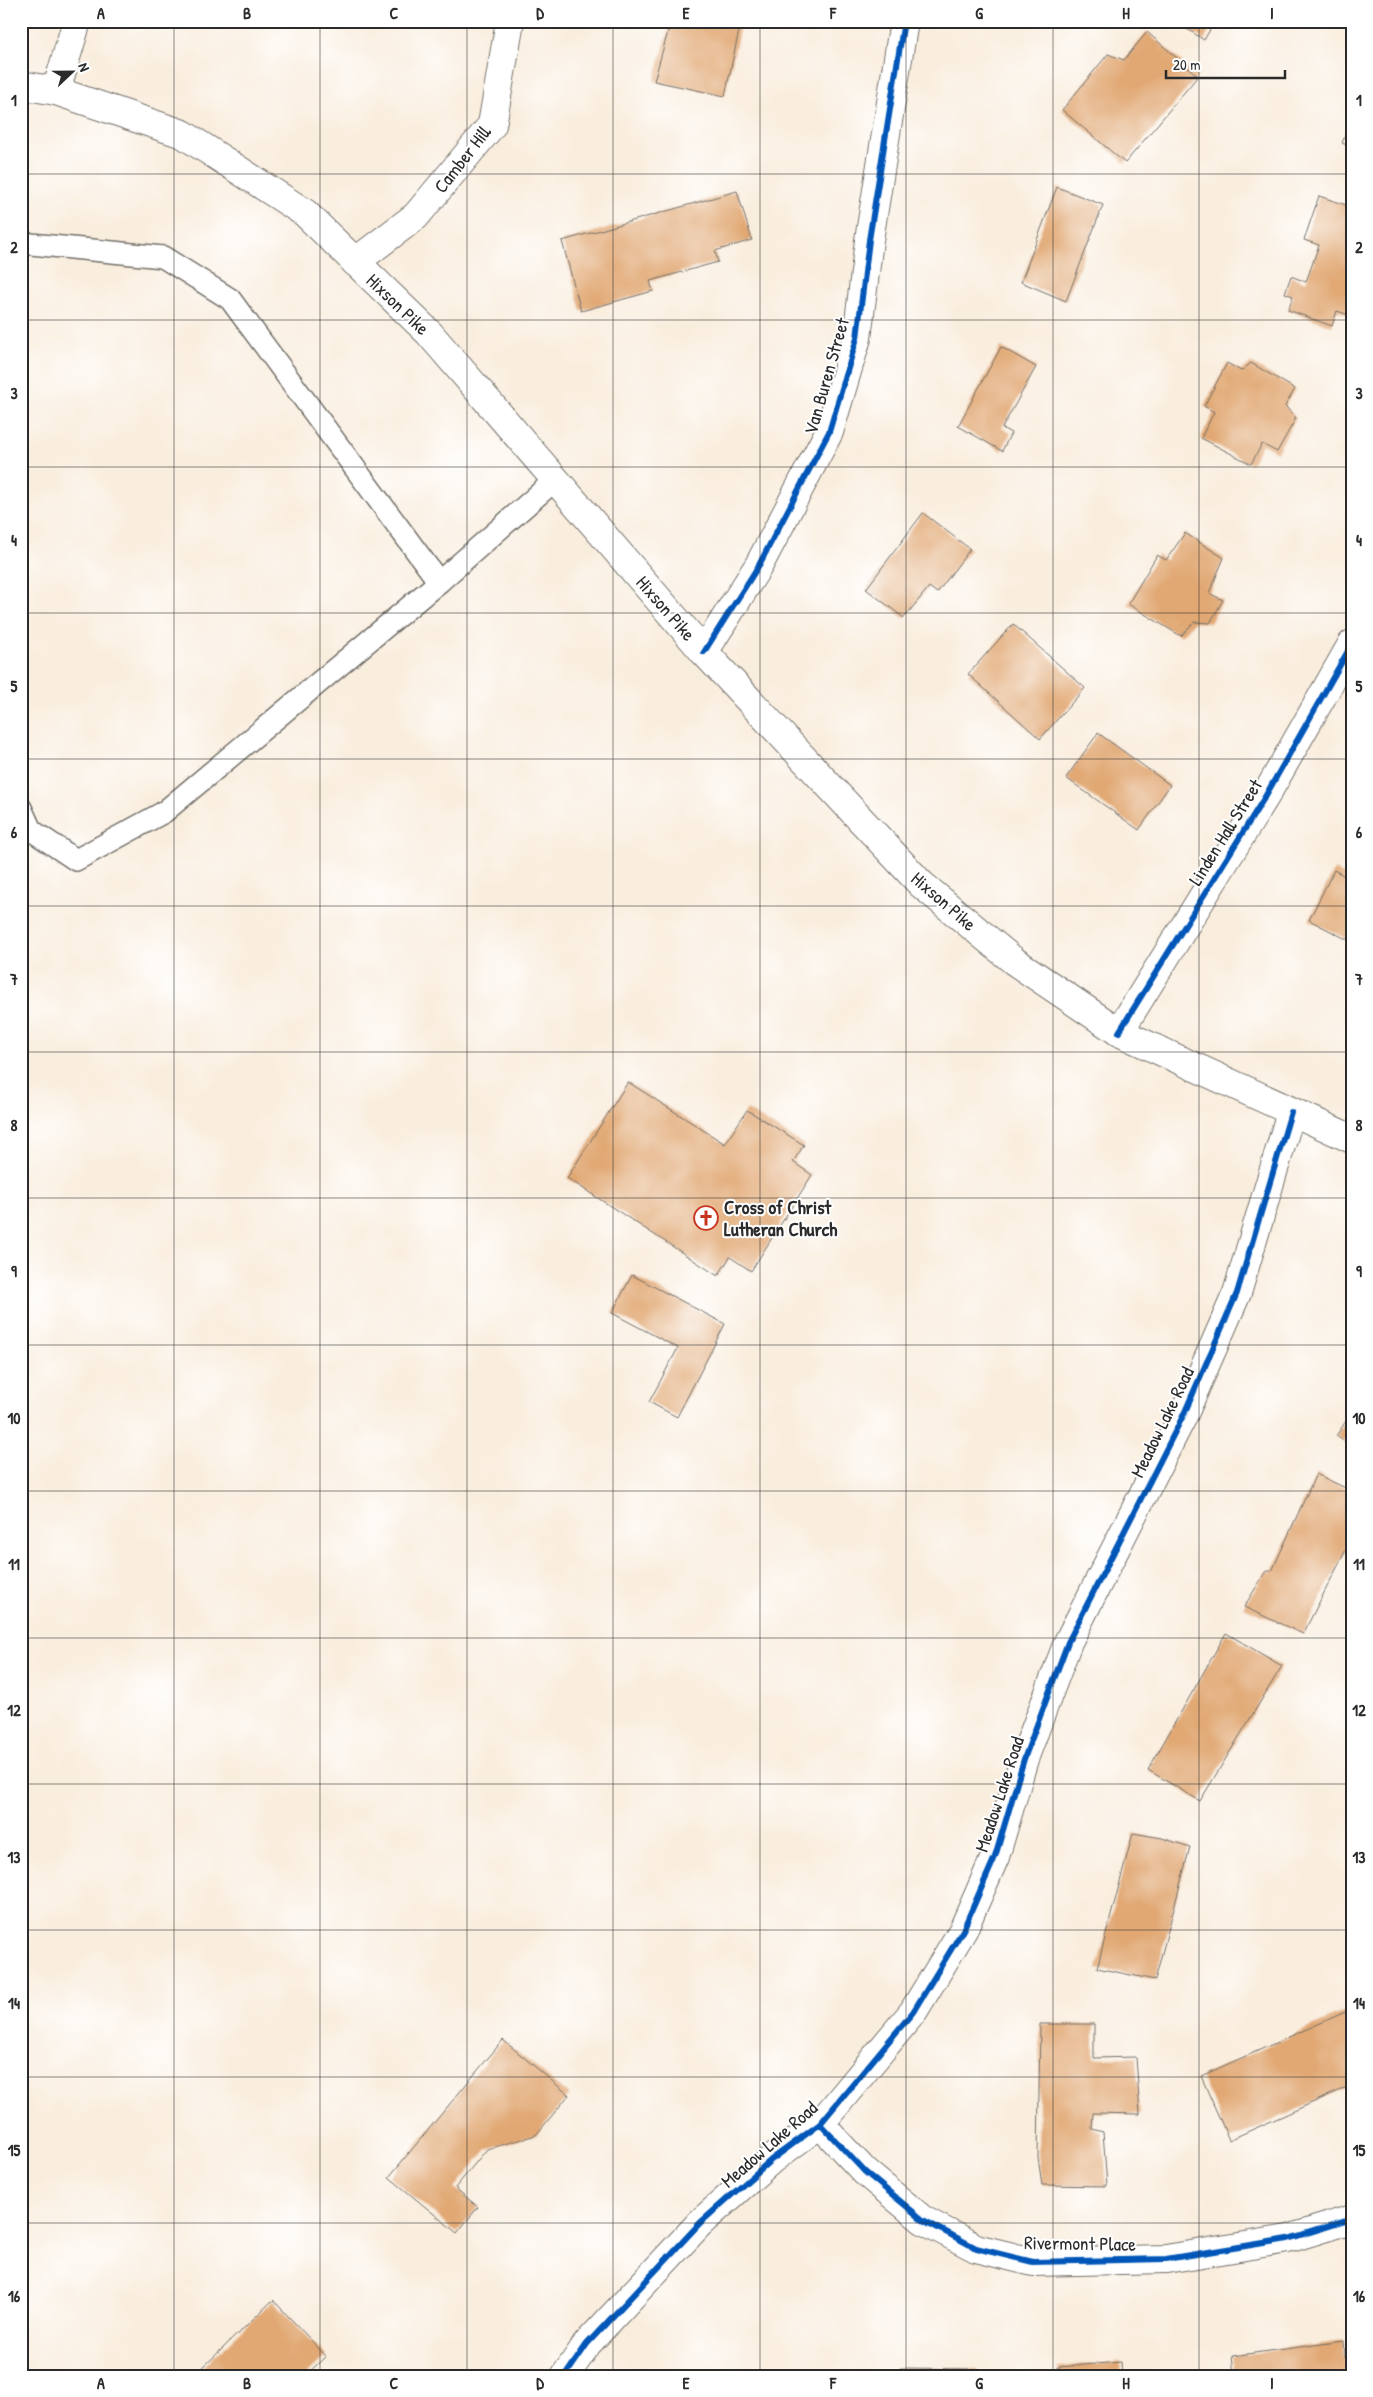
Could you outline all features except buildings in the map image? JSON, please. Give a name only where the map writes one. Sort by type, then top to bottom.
[{"type":"street","points":[[56,91],[77,21]]},
{"type":"street","name":"Camber Hill","points":[[355,262],[416,216],[492,125],[510,21]]},
{"type":"street","name":"Van Buren Street","points":[[704,652],[759,565],[829,432],[857,338],[869,240],[904,21]]},
{"type":"street","name":"Hixson Pike","points":[[21,85],[56,91],[183,134],[306,213],[429,333],[704,652],[921,884],[1014,961],[1119,1032],[1352,1139]]},
{"type":"street","name":"Linden Hall Street","points":[[1119,1032],[1266,795],[1352,644]]},
{"type":"street","name":"Meadow Lake Road","points":[[565,2376],[587,2344],[700,2223],[771,2160],[820,2124],[914,2012],[963,1930],[995,1857],[1024,1759],[1068,1642],[1184,1414],[1237,1294],[1291,1112]]},
{"type":"street","name":"Rivermont Place","points":[[820,2124],[865,2172],[923,2220],[976,2248],[1033,2262],[1166,2259],[1288,2239],[1352,2219]]},
{"type":"lane","points":[[21,243],[163,257],[230,299],[439,582]]},
{"type":"lane","points":[[21,808],[31,830],[76,860],[164,812],[439,582],[555,480]]},
{"type":"cycle path","points":[[704,652],[759,565],[829,432],[857,338],[869,240],[904,21]]},
{"type":"cycle path","points":[[1119,1032],[1266,795],[1352,644]]},
{"type":"cycle path","points":[[565,2376],[587,2344],[700,2223],[771,2160],[820,2124],[913,2012],[963,1930],[995,1857],[1024,1759],[1068,1642],[1184,1414],[1237,1293],[1291,1112]]},
{"type":"cycle path","points":[[820,2124],[865,2172],[923,2220],[976,2248],[1033,2262],[1166,2259],[1288,2239],[1352,2219]]},
{"type":"place","name":"Cross of Christ Lutheran Church","points":[[706,1218]]}]
